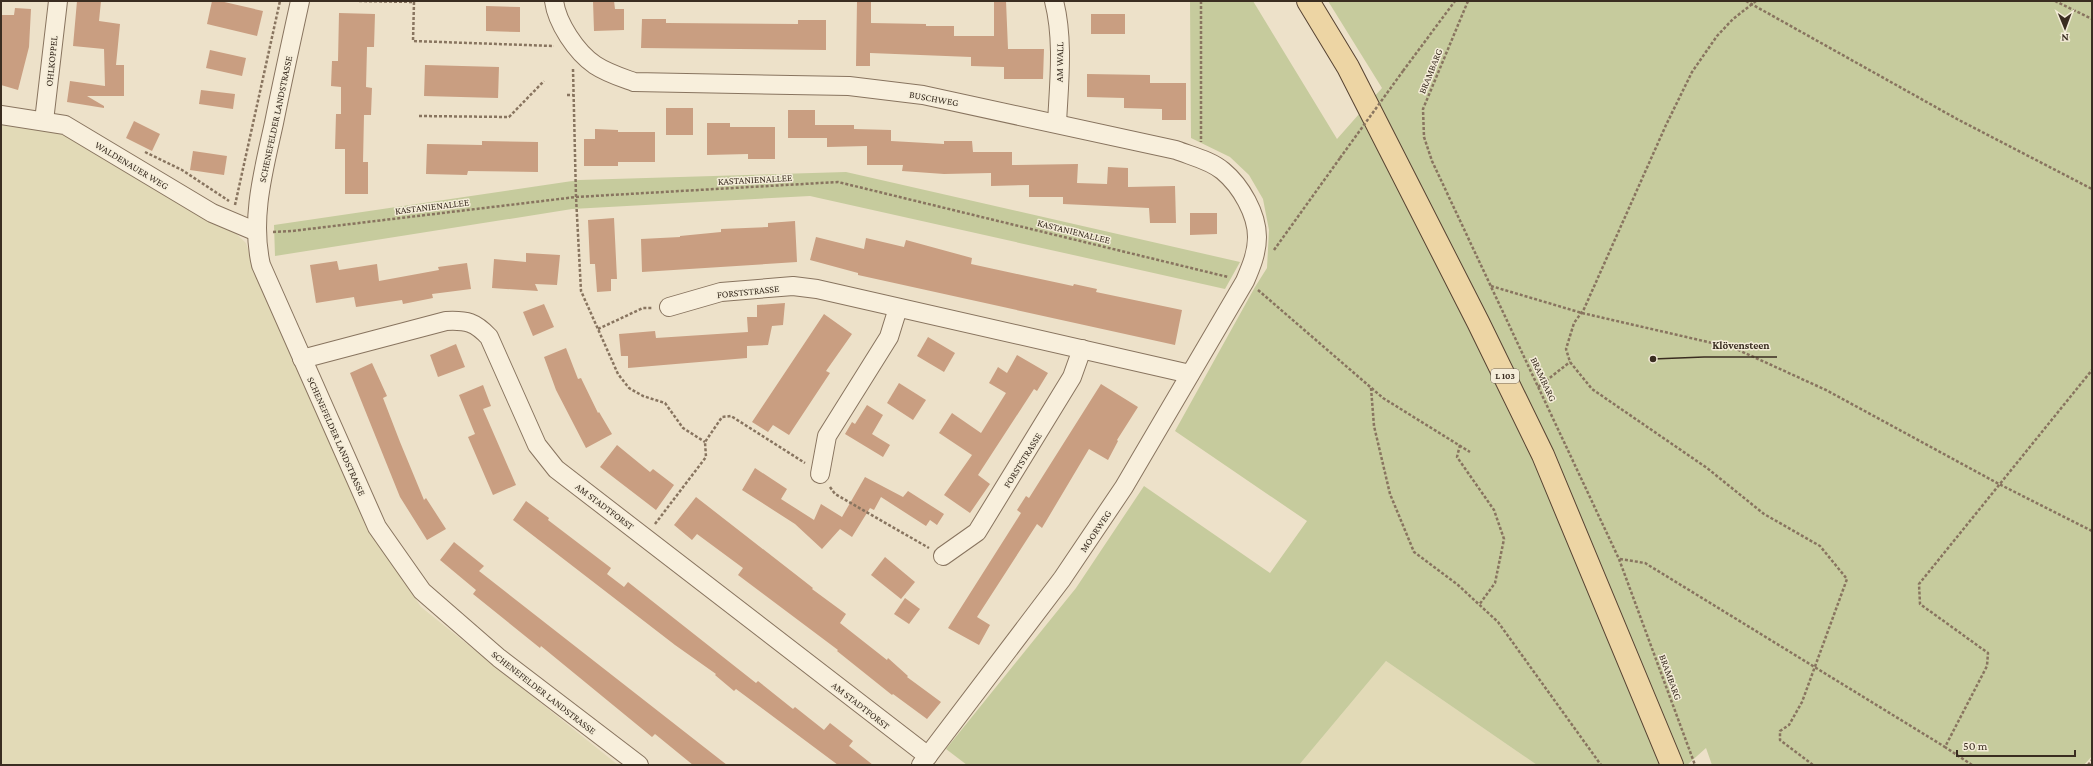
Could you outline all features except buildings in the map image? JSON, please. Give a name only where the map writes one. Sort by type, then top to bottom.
[{"type":"main road","name":"L 103","points":[[1308,1],[1348,67],[1478,322],[1542,455],[1672,765]]},
{"type":"street","name":"OHLKOPPEL","points":[[44,121],[58,1]]},
{"type":"street","name":"SCHENEFELDER LANDSTRASSE","points":[[300,1],[261,181],[257,232],[257,249],[260,265],[377,527],[422,591],[499,658],[639,765]]},
{"type":"street","name":"BUSCHWEG","points":[[554,1],[563,28],[593,64],[613,75],[634,82],[849,86],[923,95],[1176,150],[1201,159],[1223,171],[1239,188],[1252,212],[1257,237],[1253,263],[1245,281]]},
{"type":"street","name":"AM WALL","points":[[1054,1],[1058,17],[1060,48],[1057,123]]},
{"type":"street","name":"WALDENAUER WEG","points":[[1,116],[65,124],[212,213],[257,232]]},
{"type":"street","name":"MOORWEG","points":[[924,761],[1062,579],[1124,487],[1245,281]]},
{"type":"street","name":"FORSTSTRASSE","points":[[669,307],[721,292],[793,286],[818,289],[1190,374]]},
{"type":"street","points":[[820,474],[827,436],[889,338],[898,308]]},
{"type":"street","name":"AM STADTFORST","points":[[302,358],[446,321],[463,320],[479,326],[489,337],[537,445],[545,458],[556,469],[645,537],[924,761]]},
{"type":"street","name":"FORSTSTRASSE","points":[[943,556],[977,532],[1072,377],[1082,349]]},
{"type":"path","points":[[235,205],[280,1]]},
{"type":"path","points":[[359,1],[414,2],[413,41],[577,46],[573,66],[573,94],[581,291],[618,374],[629,388],[643,396],[665,403],[683,428],[705,442]]},
{"type":"path","points":[[1201,1],[1201,159]]},
{"type":"path","points":[[1253,263],[1271,254],[1455,1]]},
{"type":"path","name":"BRAMBARG","points":[[1468,1],[1423,110],[1424,137],[1432,161],[1619,559],[1695,765]]},
{"type":"path","points":[[1746,1],[1958,119],[2092,189]]},
{"type":"path","points":[[1756,1],[1753,5],[1733,19],[1723,30],[1692,72],[1666,125],[1582,313],[1574,323],[1566,349],[1570,362],[1592,389],[1707,468],[1764,514],[1820,546],[1847,579],[1816,668],[1809,680],[1802,702],[1789,725],[1780,731],[1780,740],[1813,765]]},
{"type":"path","points":[[2055,1],[2092,19]]},
{"type":"path","points":[[419,116],[509,117],[544,81]]},
{"type":"path","points":[[566,95],[573,94]]},
{"type":"path","name":"KASTANIENALLEE","points":[[257,232],[292,231],[576,197],[838,182],[1245,281],[1255,286],[1382,398],[1470,452]]},
{"type":"path","points":[[2088,188],[2092,186]]},
{"type":"path","points":[[1491,286],[1582,313],[1734,348],[1826,390],[1999,484],[2092,531]]},
{"type":"path","points":[[598,329],[643,308],[669,307]]},
{"type":"path","points":[[1538,386],[1570,362]]},
{"type":"path","points":[[1945,747],[1987,666],[1988,653],[1920,604],[1919,584],[2092,370]]},
{"type":"path","points":[[1371,388],[1374,426],[1390,494],[1414,552],[1458,585],[1498,622],[1602,765]]},
{"type":"path","points":[[645,537],[706,457],[705,442],[722,417],[731,416],[820,474],[835,494],[943,556]]},
{"type":"path","points":[[1460,445],[1457,457],[1494,510],[1504,539],[1495,583],[1479,605]]},
{"type":"path","points":[[1619,559],[1645,563],[1972,765]]},
{"type":"path","points":[[2088,765],[2092,760]]},
{"type":"shaded area","points":[[1,123],[63,131],[232,230],[246,243],[256,274],[371,532],[421,607],[618,765],[1,765]]},
{"type":"shaded area","points":[[1386,661],[1537,765],[1299,765]]},
{"type":"green space","points":[[1190,1],[1253,1],[1337,139],[1382,88],[1328,1],[2092,1],[2092,756],[2084,765],[1712,765],[1706,748],[1687,765],[1537,765],[1386,661],[1299,765],[967,765],[946,749],[1076,588],[1144,486],[1270,573],[1307,521],[1175,431],[1267,268],[1269,230],[1263,199],[1249,175],[1230,157],[1191,138]]},
{"type":"green space","points":[[846,172],[1240,262],[1225,289],[810,196],[572,209],[275,256],[274,225],[579,180]]},
{"type":"place","name":"Klövensteen","points":[[1653,359]]}]
